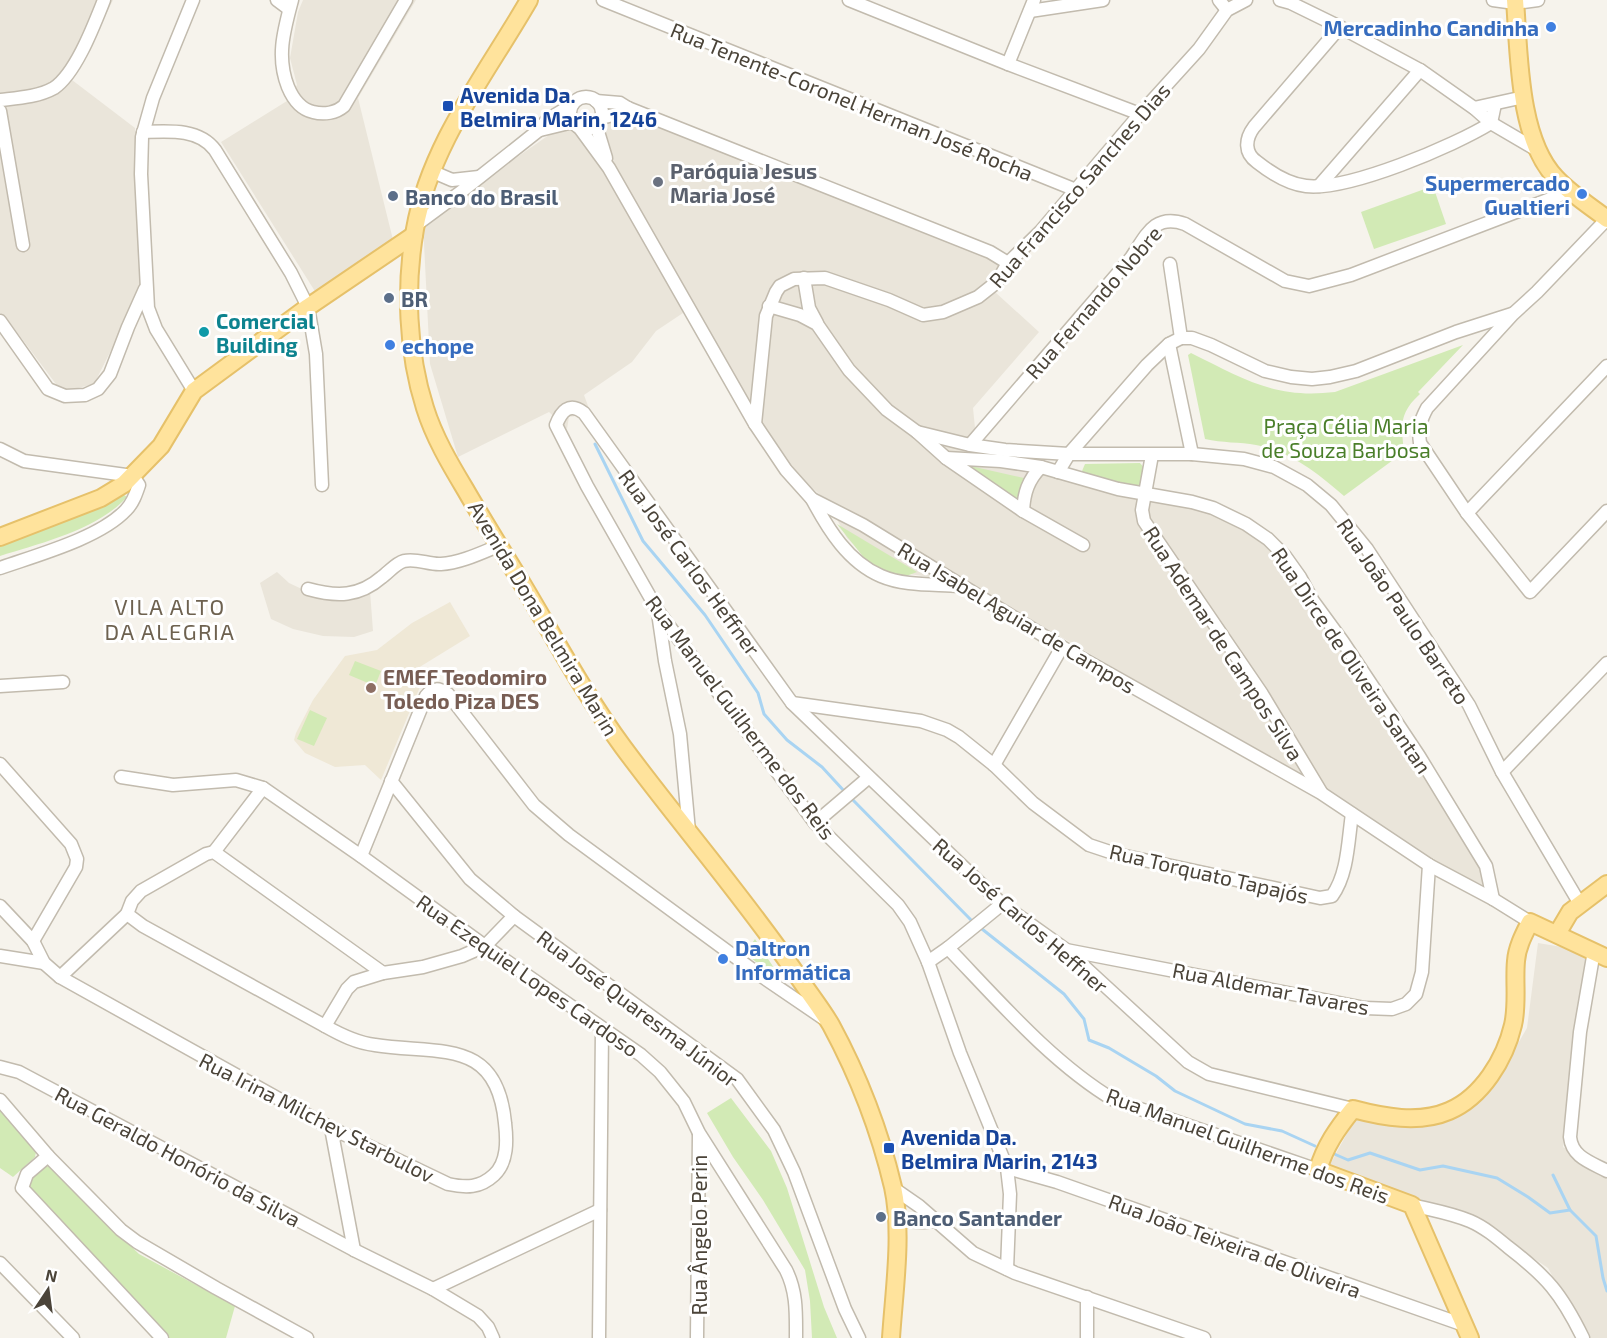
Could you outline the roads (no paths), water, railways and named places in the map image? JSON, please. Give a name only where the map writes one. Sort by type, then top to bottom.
[{"type":"main road","name":"Avenida Dona Belmira Marin","points":[[529,0],[464,107],[431,171],[415,230],[409,280],[410,314],[414,358],[426,411],[447,459],[592,703],[624,749],[769,934],[829,1022],[861,1088],[893,1188],[898,1221],[891,1338]]},
{"type":"main road","points":[[1515,1],[1524,97],[1532,136],[1555,178],[1607,219]]},
{"type":"main road","points":[[0,537],[114,492],[133,476],[161,446],[194,390],[415,230]]},
{"type":"main road","points":[[1557,934],[1570,912],[1607,884]]},
{"type":"main road","name":"Rua Isabel Aguiar de Campos","points":[[1530,922],[1601,955]]},
{"type":"main road","name":"Rua José Carlos Heffner","points":[[1353,1109],[1378,1116],[1409,1118],[1432,1116],[1449,1111],[1474,1094],[1496,1066],[1513,1024],[1516,958],[1530,922]]},
{"type":"main road","points":[[1318,1170],[1324,1151],[1353,1109]]},
{"type":"main road","name":"Rua Manuel Guilherme dos Reis","points":[[1318,1170],[1412,1205]]},
{"type":"main road","points":[[1412,1205],[1467,1331]]},
{"type":"street","points":[[0,100],[37,94],[55,87],[63,80],[73,66],[104,0]]},
{"type":"street","points":[[193,0],[153,98],[143,132],[141,174],[148,308],[156,329],[194,390]]},
{"type":"street","points":[[277,0],[290,5],[281,58],[287,85],[295,101],[304,109],[316,113],[328,113],[344,106],[406,0]]},
{"type":"street","name":"Rua Tenente-Coronel Herman José Rocha","points":[[603,0],[627,5],[1076,190]]},
{"type":"street","points":[[849,0],[1140,114]]},
{"type":"street","points":[[1008,64],[1032,5],[1103,0]]},
{"type":"street","name":"Rua Francisco Sanches Dias","points":[[755,424],[764,327],[769,306],[780,286],[794,279],[818,277],[833,279],[923,315],[943,312],[978,297],[997,282],[1008,263],[1040,232],[1140,114],[1199,49],[1223,5],[1246,0]]},
{"type":"street","points":[[1280,0],[1340,27],[1419,70],[1474,108],[1491,123],[1538,150]]},
{"type":"street","points":[[1493,0],[1538,0]]},
{"type":"street","points":[[1340,27],[1254,127],[1247,140],[1249,154],[1253,159],[1278,176],[1304,186],[1351,181],[1400,164],[1479,130],[1491,123],[1496,104]]},
{"type":"street","points":[[1319,186],[1419,70]]},
{"type":"street","points":[[1474,108],[1524,97]]},
{"type":"street","points":[[415,230],[554,115],[581,98],[592,98],[596,101],[620,103],[990,252],[1008,263]]},
{"type":"street","points":[[596,101],[601,109],[599,122]]},
{"type":"street","points":[[573,105],[570,110],[576,125]]},
{"type":"street","points":[[538,130],[576,125],[588,129],[628,108]]},
{"type":"street","points":[[0,111],[24,245]]},
{"type":"street","name":"Rua Isabel Aguiar de Campos","points":[[599,122],[609,168]]},
{"type":"street","name":"Rua Isabel Aguiar de Campos","points":[[576,125],[609,168],[755,424],[786,470],[812,499],[863,525],[1062,647],[1321,793],[1429,865],[1493,899],[1530,922]]},
{"type":"street","points":[[143,132],[192,134],[211,144],[291,273],[308,308],[316,354],[322,485]]},
{"type":"street","points":[[431,171],[452,180],[480,177]]},
{"type":"street","name":"Rua Fernando Nobre","points":[[970,445],[1124,266],[1158,223],[1169,220],[1185,224],[1285,282],[1309,286],[1351,275],[1571,191]]},
{"type":"street","points":[[1607,219],[1538,292],[1513,314],[1426,408],[1418,431],[1420,443],[1467,513],[1530,592],[1607,511]]},
{"type":"street","points":[[1170,264],[1181,338]]},
{"type":"street","points":[[804,278],[809,308],[817,324],[835,352],[887,410],[917,432],[946,458],[1023,511],[1083,545]]},
{"type":"street","points":[[0,321],[48,389],[65,396],[85,395],[102,386],[111,374],[146,287]]},
{"type":"street","points":[[769,306],[801,315],[817,324]]},
{"type":"street","points":[[1058,472],[1069,454],[1147,365],[1169,344],[1181,338],[1192,338],[1205,343],[1265,371],[1291,377],[1330,377],[1356,371],[1456,332],[1513,314]]},
{"type":"street","points":[[1169,344],[1192,454]]},
{"type":"street","points":[[1467,513],[1607,366]]},
{"type":"street","name":"Rua José Carlos Heffner","points":[[556,425],[561,412],[566,408],[577,408],[584,412],[792,703],[1002,904],[1065,950],[1188,1062],[1209,1074],[1353,1109]]},
{"type":"street","name":"Rua Manuel Guilherme dos Reis","points":[[556,425],[586,486],[658,611],[815,823],[898,905],[910,922],[928,962],[960,1053],[1007,1168],[1010,1194],[1006,1269]]},
{"type":"street","name":"Rua João Paulo Barreto","points":[[917,432],[970,445],[1069,454],[1192,454],[1244,459],[1274,467],[1307,485],[1331,505],[1367,549],[1469,705],[1502,772],[1580,904]]},
{"type":"street","points":[[0,449],[24,460],[133,476],[139,485],[133,502],[111,522],[60,547],[0,568]]},
{"type":"street","name":"Rua Ademar de Campos Silva","points":[[1152,455],[1142,510],[1144,521],[1262,694],[1321,793]]},
{"type":"street","points":[[946,458],[1001,461],[1041,467],[1118,489],[1146,494]]},
{"type":"street","points":[[1023,511],[1029,481],[1041,467]]},
{"type":"street","name":"Rua Dirce de Oliveira Santan","points":[[1146,494],[1213,508],[1268,538],[1285,556],[1419,756],[1480,856],[1486,866],[1493,899]]},
{"type":"street","points":[[812,499],[834,536],[863,567],[883,577],[901,581],[960,586]]},
{"type":"street","points":[[309,589],[324,594],[342,595],[359,592],[379,580],[400,562],[414,560],[441,564],[476,555],[498,546]]},
{"type":"street","points":[[658,611],[665,661],[680,734],[689,831]]},
{"type":"street","points":[[994,765],[1062,647]]},
{"type":"street","points":[[1502,772],[1607,663]]},
{"type":"street","points":[[0,686],[63,682]]},
{"type":"street","points":[[361,856],[426,696],[434,690],[443,691],[534,805],[556,824],[757,973],[829,1022]]},
{"type":"street","name":"Rua Torquato Tapajós","points":[[792,703],[935,725],[959,737],[994,765],[1033,803],[1089,845],[1116,855],[1320,898],[1332,897],[1338,888],[1353,814]]},
{"type":"street","points":[[0,764],[71,844],[76,859],[73,874],[33,941]]},
{"type":"street","name":"Rua Ezequiel Lopes Cardoso","points":[[121,777],[173,785],[236,780],[264,788],[641,1055],[660,1072],[684,1102],[699,1133],[786,1270],[793,1284],[796,1298],[796,1338]]},
{"type":"street","points":[[815,823],[868,778]]},
{"type":"street","name":"Rua José Quaresma Júnior","points":[[391,781],[470,879],[514,916],[737,1079],[774,1130],[794,1172],[844,1309],[859,1338]]},
{"type":"street","points":[[60,977],[127,914],[132,901],[141,891],[206,854],[214,852],[264,788]]},
{"type":"street","points":[[214,852],[383,973]]},
{"type":"street","name":"Rua Aldemar Tavares","points":[[1065,950],[1365,1008],[1392,1009],[1406,1004],[1416,994],[1422,972],[1429,865]]},
{"type":"street","points":[[928,962],[1002,904]]},
{"type":"street","name":"Rua Irina Milchev Starbulov","points":[[0,906],[33,941],[44,963],[60,977],[331,1128],[448,1184],[463,1187],[475,1186],[497,1172],[504,1161],[506,1135],[503,1104],[492,1076],[480,1066],[444,1050],[397,1048],[358,1042],[143,926],[127,914]]},
{"type":"street","points":[[325,1026],[346,989],[354,982],[383,973],[462,956],[484,946],[514,916]]},
{"type":"street","name":"Rua Manuel Guilherme dos Reis","points":[[948,948],[1000,1003],[1060,1060],[1088,1085],[1113,1100],[1318,1170]]},
{"type":"street","points":[[1601,955],[1580,1032],[1569,1137],[1575,1153],[1607,1171]]},
{"type":"street","points":[[0,956],[44,963]]},
{"type":"street","points":[[599,1338],[602,1029]]},
{"type":"street","name":"Rua Geraldo Honório da Silva","points":[[0,1067],[19,1072],[354,1250],[433,1289],[478,1316],[489,1327],[493,1338]]},
{"type":"street","points":[[0,1100],[106,1218],[137,1242],[307,1338]]},
{"type":"street","points":[[331,1128],[354,1250]]},
{"type":"street","name":"Rua Ângelo Perin","points":[[697,1338],[699,1133]]},
{"type":"street","points":[[48,1156],[24,1179],[22,1188],[162,1338]]},
{"type":"street","name":"Rua João Teixeira de Oliveira","points":[[1007,1168],[1057,1182],[1467,1331]]},
{"type":"street","points":[[893,1188],[919,1206],[973,1253],[1006,1269],[1204,1338]]},
{"type":"street","name":"Rua Manuel Guilherme dos Reis","points":[[1412,1205],[1469,1221],[1484,1228],[1535,1267],[1555,1288],[1571,1312],[1583,1338]]},
{"type":"street","points":[[433,1289],[600,1210]]},
{"type":"street","points":[[898,1221],[934,1221]]},
{"type":"street","points":[[0,1263],[73,1338]]},
{"type":"street","points":[[1087,1297],[1087,1338]]},
{"type":"waterway","points":[[595,444],[643,541],[705,615],[758,693],[764,714],[787,740],[822,767],[845,792]]},
{"type":"waterway","points":[[851,798],[973,922]]},
{"type":"waterway","points":[[982,929],[1064,994],[1084,1019],[1089,1040],[1109,1048],[1156,1076],[1175,1091],[1245,1124],[1282,1131],[1315,1146]]},
{"type":"waterway","points":[[1332,1153],[1348,1160],[1370,1153],[1420,1170],[1443,1166],[1497,1178],[1550,1213],[1570,1210]]},
{"type":"waterway","points":[[1553,1175],[1570,1210],[1596,1236],[1607,1291]]},
{"type":"place","name":"Mercadinho Candinha","points":[[1551,27]]},
{"type":"place","name":"Avenida Da. Belmira Marin, 1246","points":[[448,106]]},
{"type":"place","name":"Paróquia Jesus Maria José","points":[[658,182]]},
{"type":"place","name":"Supermercado Gualtieri","points":[[1582,194]]},
{"type":"place","name":"Banco do Brasil","points":[[393,196]]},
{"type":"place","name":"BR","points":[[389,298]]},
{"type":"place","name":"Comercial Building","points":[[204,332]]},
{"type":"place","name":"echope","points":[[390,345]]},
{"type":"place","name":"EMEF Teodomiro Toledo Piza DES","points":[[371,688]]},
{"type":"place","name":"Daltron Informática","points":[[723,959]]},
{"type":"place","name":"Avenida Da. Belmira Marin, 2143","points":[[889,1148]]},
{"type":"place","name":"Banco Santander","points":[[881,1217]]},
{"type":"district","name":"VILA ALTO DA ALEGRIA","points":[[170,618]]},
{"type":"park label","name":"Praça Célia Maria de Souza Barbosa","points":[[1346,437]]}]
